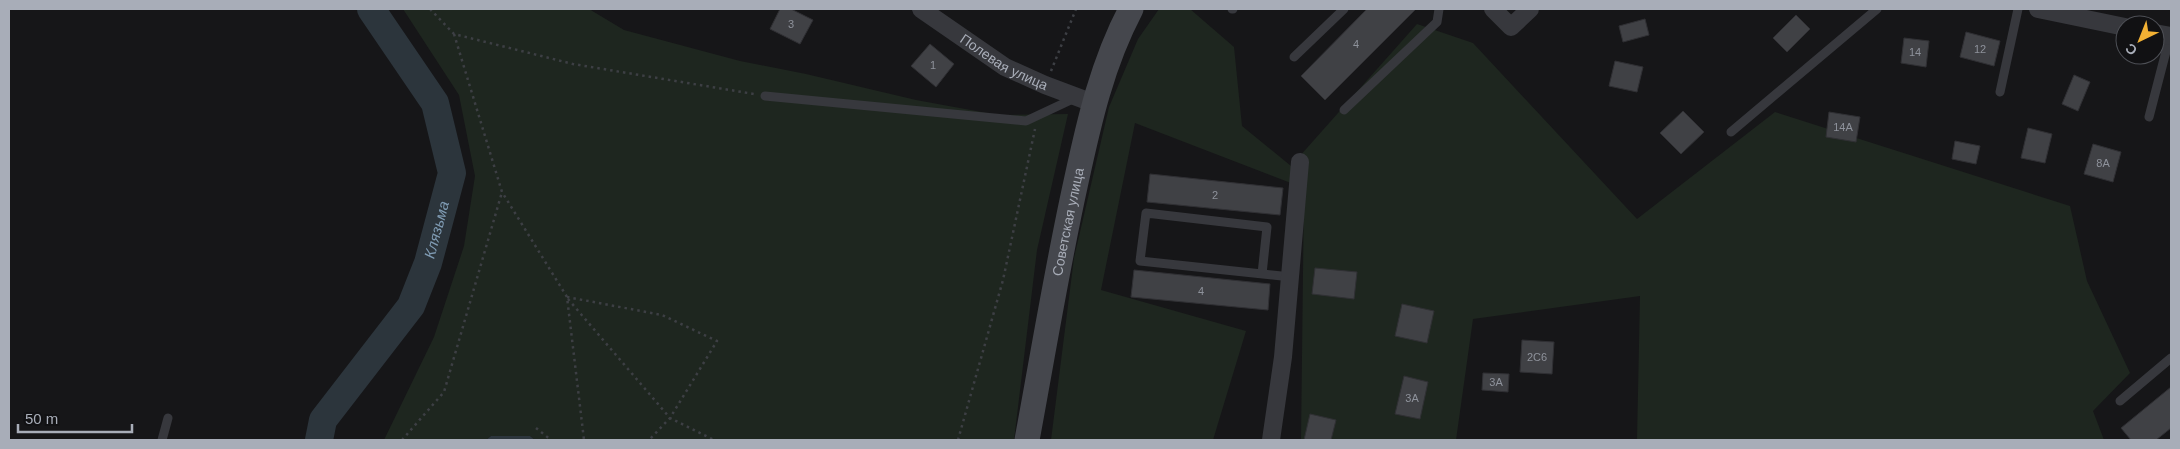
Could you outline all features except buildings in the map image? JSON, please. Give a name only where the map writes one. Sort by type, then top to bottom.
[{"type":"main road","name":"Советская улица","points":[[1028,440],[1086,100],[1131,9]]},
{"type":"street","name":"Полевая улица","points":[[921,9],[1005,67],[1045,85],[1086,100]]},
{"type":"street","points":[[1492,9],[1511,27],[1530,9]]},
{"type":"street","points":[[2038,9],[2115,25]]},
{"type":"street","points":[[1270,440],[1283,358],[1300,162]]},
{"type":"lane","points":[[1294,57],[1344,9]]},
{"type":"lane","points":[[1344,110],[1437,22],[1439,9]]},
{"type":"lane","points":[[1731,132],[1878,9]]},
{"type":"lane","points":[[2000,92],[2018,9]]},
{"type":"lane","points":[[2149,117],[2159,65]]},
{"type":"lane","points":[[765,96],[1026,121],[1086,100]]},
{"type":"lane","points":[[1262,274],[1267,227],[1146,213],[1140,260],[1262,274],[1291,277]]},
{"type":"lane","points":[[2120,401],[2171,358]]},
{"type":"lane","points":[[162,440],[168,418]]},
{"type":"path","points":[[430,9],[454,34],[502,192],[567,297],[670,418],[714,440]]},
{"type":"path","points":[[1045,85],[1076,9]]},
{"type":"path","points":[[454,34],[574,64],[765,96]]},
{"type":"path","points":[[958,440],[1003,280],[1036,124]]},
{"type":"path","points":[[402,440],[444,392],[502,192]]},
{"type":"path","points":[[567,297],[662,315],[717,341],[670,418],[650,440]]},
{"type":"path","points":[[567,297],[584,440]]},
{"type":"path","points":[[536,428],[551,440]]},
{"type":"shaded area","points":[[403,9],[589,9],[624,30],[740,61],[806,74],[916,100],[998,115],[1068,114],[1037,250],[1014,440],[535,440],[530,436],[491,436],[486,440],[384,440],[434,337],[464,246],[475,176],[459,95]]},
{"type":"shaded area","points":[[1159,9],[1190,9],[1234,47],[1242,126],[1291,166],[1417,24],[1473,43],[1637,219],[1775,112],[2070,206],[2087,281],[2130,373],[2093,411],[2104,440],[1637,440],[1640,296],[1473,319],[1456,440],[1301,440],[1304,188],[1135,123],[1101,290],[1246,331],[1213,440],[1051,440],[1074,258],[1109,107],[1138,39]]},
{"type":"shaded area","points":[[491,436],[530,436],[535,440],[486,440]]},
{"type":"waterway","name":"Клязьма","points":[[319,440],[323,420],[411,306],[428,263],[452,173],[435,103],[371,9]]}]
